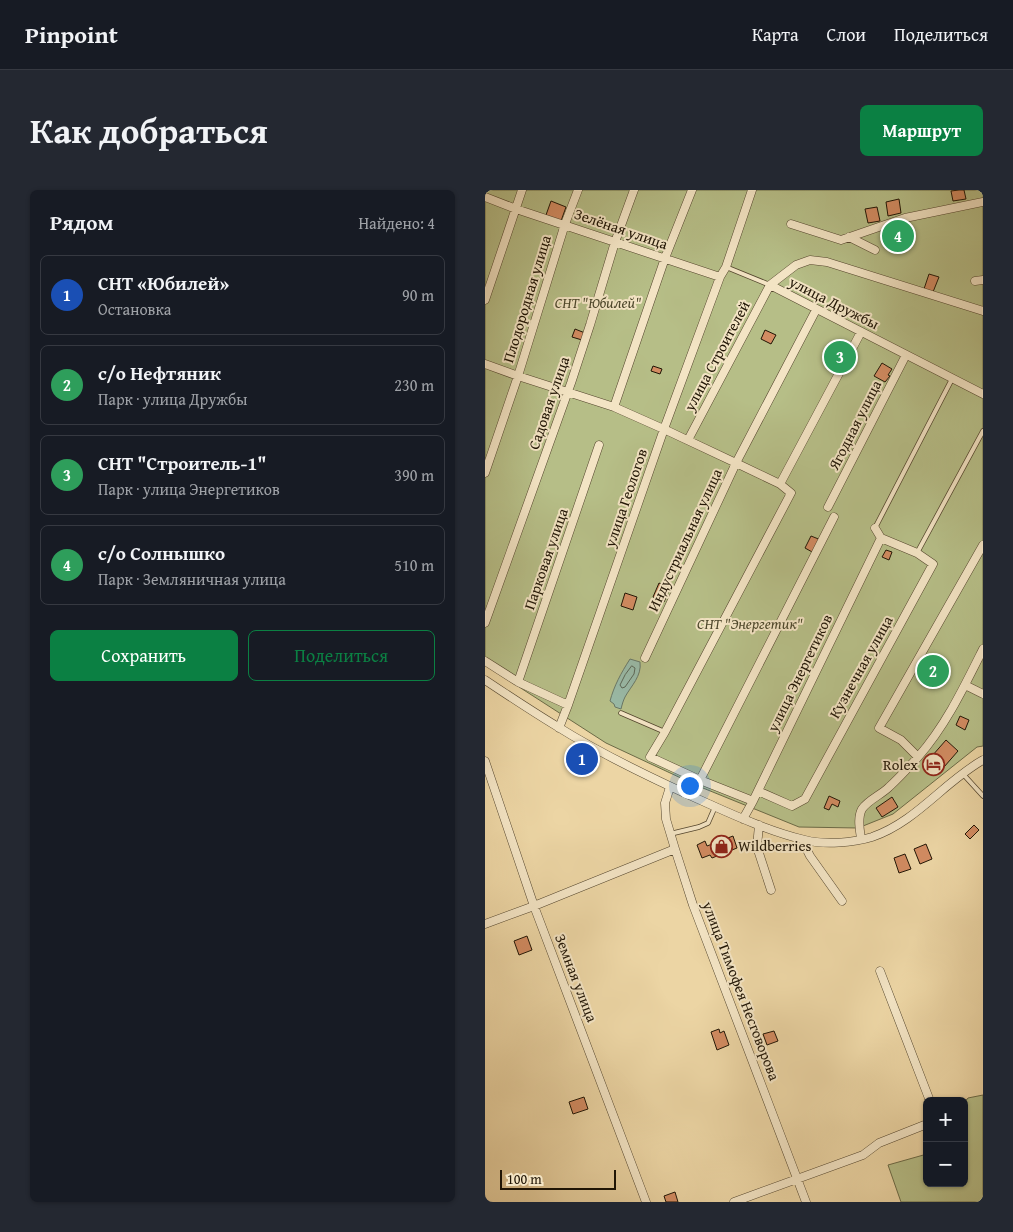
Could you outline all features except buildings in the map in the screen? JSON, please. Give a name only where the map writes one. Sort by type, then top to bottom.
[{"type":"street","points":[[485,300],[522,190]]},
{"type":"street","name":"Плодородная улица","points":[[485,473],[518,376],[565,224],[578,190]]},
{"type":"street","name":"Садовая улица","points":[[485,623],[567,392],[615,242],[634,190]]},
{"type":"street","points":[[614,407],[665,258],[692,190]]},
{"type":"street","name":"улица Геологов","points":[[559,728],[569,705],[752,190]]},
{"type":"street","name":"Зелёная улица","points":[[485,197],[720,276]]},
{"type":"street","points":[[791,224],[841,240],[905,218],[983,202]]},
{"type":"street","points":[[849,237],[875,250]]},
{"type":"street","name":"улица Дружбы","points":[[983,311],[827,262],[810,260],[796,265],[770,285],[983,394]]},
{"type":"street","name":"улица Строителей","points":[[688,440],[770,285]]},
{"type":"street","points":[[485,364],[614,407],[736,463],[816,310]]},
{"type":"street","points":[[780,484],[861,332]]},
{"type":"street","name":"Ягодная улица","points":[[828,507],[906,355]]},
{"type":"street","name":"Парковая улица","points":[[518,682],[599,446]]},
{"type":"street","name":"Индустриальная улица","points":[[645,658],[736,463],[780,484],[791,493],[665,732]]},
{"type":"street","points":[[700,780],[834,516]]},
{"type":"street","points":[[875,528],[881,538]]},
{"type":"street","name":"Кузнечная улица","points":[[758,791],[793,806],[805,799],[933,564],[917,553],[881,538]]},
{"type":"street","name":"улица Энергетиков","points":[[743,819],[881,538]]},
{"type":"street","points":[[918,757],[901,740],[879,728],[983,545]]},
{"type":"street","points":[[861,839],[859,820],[861,811],[888,788],[918,757],[941,727],[983,649]]},
{"type":"street","points":[[485,661],[518,682],[569,705]]},
{"type":"street","points":[[485,680],[559,728],[618,761],[670,787],[743,819],[805,840],[848,842],[882,833],[902,822],[983,760]]},
{"type":"street","points":[[965,685],[983,694]]},
{"type":"street","points":[[665,732],[650,757],[700,780],[753,801]]},
{"type":"street","name":"Земная улица","points":[[485,761],[534,906],[645,1202]]},
{"type":"street","name":"улица Тимофея Несговорова","points":[[670,787],[665,803],[666,819],[693,905],[805,1202]]},
{"type":"street","points":[[759,825],[757,847],[771,890]]},
{"type":"street","points":[[805,840],[810,856],[843,901]]},
{"type":"street","points":[[485,924],[675,849]]},
{"type":"street","points":[[880,971],[928,1097]]},
{"type":"street","points":[[734,1202],[863,1154],[879,1143],[923,1126]]},
{"type":"lane","points":[[726,266],[770,285]]},
{"type":"lane","points":[[875,528],[952,379]]},
{"type":"lane","points":[[917,553],[983,431]]},
{"type":"lane","points":[[828,507],[834,516]]},
{"type":"lane","points":[[621,714],[665,732]]},
{"type":"lane","points":[[963,774],[983,796]]},
{"type":"lane","points":[[670,834],[708,823],[715,807]]},
{"type":"green space","points":[[485,190],[983,190],[983,746],[977,747],[893,814],[858,828],[799,827],[698,786],[606,743],[485,665]]},
{"type":"green space","points":[[983,1095],[983,1202],[901,1202],[888,1165],[923,1155],[923,1187],[968,1187],[968,1098]]},
{"type":"water","points":[[630,659],[640,662],[640,667],[621,709],[615,707],[610,701],[618,680]]},
{"type":"place","name":"с/о Солнышко","points":[[898,236]]},
{"type":"place","name":"СНТ \"Строитель-1\"","points":[[840,357]]},
{"type":"place","name":"с/о Нефтяник","points":[[933,671]]},
{"type":"place","name":"СНТ «Юбилей»","points":[[582,759]]},
{"type":"place","name":"Rolex","points":[[934,765]]},
{"type":"place","name":"Wildberries","points":[[722,846]]},
{"type":"park label","name":"СНТ \"Юбилей\"","points":[[598,303]]},
{"type":"park label","name":"СНТ \"Энергетик\"","points":[[750,624]]}]
